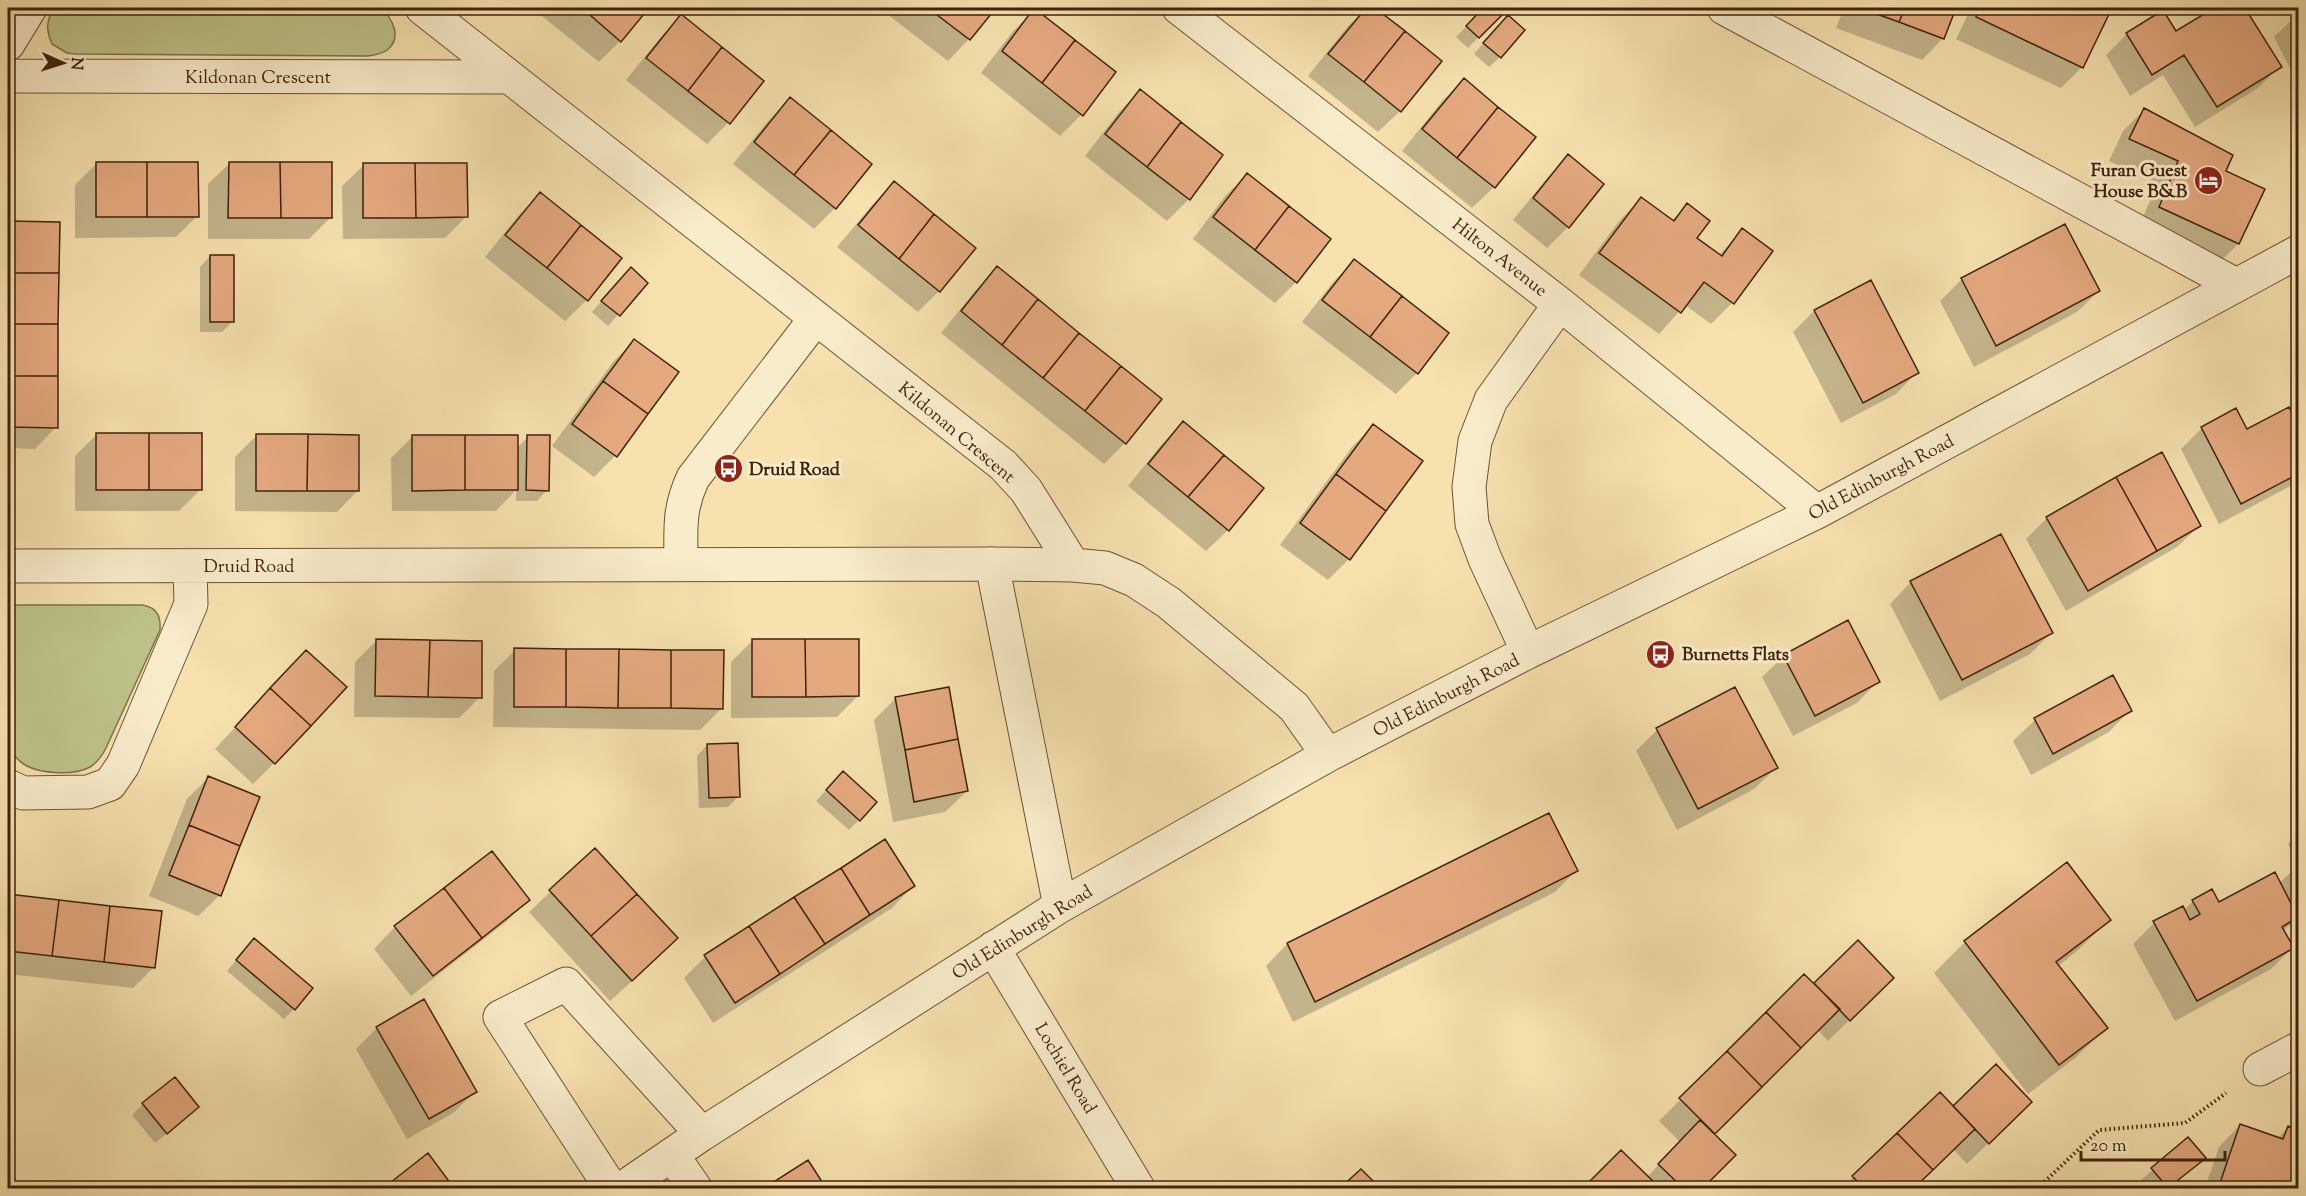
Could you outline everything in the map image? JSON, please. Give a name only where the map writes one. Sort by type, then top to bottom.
[{"type":"street","points":[[8,44],[30,8]]},
{"type":"street","name":"Kildonan Crescent","points":[[422,8],[1003,465],[1026,490],[1073,565]]},
{"type":"street","name":"Hilton Avenue","points":[[1179,8],[1560,304],[1817,512]]},
{"type":"street","points":[[1724,8],[2236,285]]},
{"type":"street","name":"Kildonan Crescent","points":[[8,76],[509,77]]},
{"type":"street","name":"Old Edinburgh Road","points":[[623,1188],[702,1134],[1060,906],[1329,755],[1528,652],[1817,512],[2298,252]]},
{"type":"street","points":[[1528,652],[1485,559],[1472,524],[1469,487],[1475,441],[1491,400],[1560,304]]},
{"type":"street","points":[[681,564],[681,521],[684,498],[693,478],[816,318]]},
{"type":"street","points":[[992,564],[1060,906]]},
{"type":"street","points":[[1073,565],[1105,568],[1125,576],[1169,603],[1294,707],[1329,755]]},
{"type":"street","name":"Druid Road","points":[[8,566],[1073,565]]},
{"type":"street","name":"Druid Road","points":[[8,786],[23,793],[88,792],[110,784],[123,765],[190,604],[190,566]]},
{"type":"street","name":"Lochiel Road","points":[[993,948],[1138,1188]]},
{"type":"street","points":[[611,1188],[500,1017],[567,984],[702,1134]]},
{"type":"street","points":[[2260,1069],[2298,1049]]},
{"type":"street","points":[[672,1155],[695,1188]]},
{"type":"path","points":[[2038,1188],[2099,1130],[2184,1123],[2260,1069]]},
{"type":"green space","points":[[54,8],[381,8],[389,17],[395,34],[392,45],[387,50],[368,56],[76,54],[67,53],[52,44],[48,26],[49,17]]},
{"type":"green space","points":[[8,605],[143,605],[152,608],[157,613],[160,630],[106,748],[100,759],[90,767],[67,773],[40,770],[22,763],[8,748]]},
{"type":"building","points":[[582,8],[649,8],[621,42]]},
{"type":"building","points":[[928,8],[996,8],[970,40]]},
{"type":"building","points":[[1034,8],[1075,40],[1042,83],[1002,51]]},
{"type":"building","points":[[1366,8],[1375,8],[1405,31],[1364,82],[1328,54]]},
{"type":"building","points":[[1483,8],[1498,8],[1504,13],[1479,38],[1466,26]]},
{"type":"building","points":[[1860,8],[1905,8],[1899,22]]},
{"type":"building","points":[[1905,8],[1956,8],[1944,39],[1899,22]]},
{"type":"building","points":[[1981,8],[2112,8],[2083,68],[1976,17]]},
{"type":"building","points":[[2214,8],[2245,8],[2282,67],[2217,107],[2184,55],[2152,75],[2126,33],[2163,10],[2176,31]]},
{"type":"building","points":[[681,14],[722,47],[688,91],[646,58]]},
{"type":"building","points":[[1508,15],[1525,30],[1501,58],[1483,43]]},
{"type":"building","points":[[1405,31],[1442,61],[1401,112],[1364,82]]},
{"type":"building","points":[[1075,40],[1116,72],[1083,116],[1042,83]]},
{"type":"building","points":[[722,47],[764,81],[730,124],[688,91]]},
{"type":"building","points":[[1464,78],[1498,107],[1457,158],[1422,129]]},
{"type":"building","points":[[1140,89],[1181,122],[1147,167],[1105,134]]},
{"type":"building","points":[[790,97],[831,130],[794,175],[754,142]]},
{"type":"building","points":[[1498,107],[1536,137],[1495,188],[1457,158]]},
{"type":"building","name":"Furan Guest House B&B","points":[[2144,108],[2233,155],[2226,171],[2265,189],[2239,244],[2159,207],[2178,161],[2129,139]]},
{"type":"building","points":[[1181,122],[1223,155],[1190,200],[1147,167]]},
{"type":"building","points":[[831,130],[872,164],[836,209],[794,175]]},
{"type":"building","points":[[1568,154],[1604,184],[1569,228],[1533,198]]},
{"type":"building","points":[[96,162],[147,162],[147,217],[96,217]]},
{"type":"building","points":[[147,162],[198,162],[199,217],[147,217]]},
{"type":"building","points":[[229,162],[280,162],[281,218],[228,218]]},
{"type":"building","points":[[280,162],[332,162],[332,218],[281,218]]},
{"type":"building","points":[[363,163],[415,163],[416,218],[363,218]]},
{"type":"building","points":[[415,163],[467,163],[468,217],[416,218]]},
{"type":"building","points":[[1247,173],[1289,206],[1255,250],[1213,217]]},
{"type":"building","points":[[894,181],[934,214],[899,259],[858,225]]},
{"type":"building","points":[[540,192],[581,225],[547,268],[505,235]]},
{"type":"building","points":[[1641,197],[1674,221],[1687,203],[1710,221],[1697,238],[1722,256],[1742,228],[1773,251],[1734,304],[1704,282],[1681,313],[1599,253]]},
{"type":"building","points":[[1289,206],[1331,239],[1297,283],[1255,250]]},
{"type":"building","points":[[934,214],[976,248],[940,292],[899,259]]},
{"type":"building","points":[[8,221],[60,222],[59,273],[8,273]]},
{"type":"building","points":[[2065,224],[2100,291],[1996,346],[1961,278]]},
{"type":"building","points":[[581,225],[622,258],[588,301],[547,268]]},
{"type":"building","points":[[210,255],[234,255],[234,322],[210,322]]},
{"type":"building","points":[[1354,259],[1402,296],[1370,337],[1322,300]]},
{"type":"building","points":[[997,266],[1038,299],[1002,345],[961,311]]},
{"type":"building","points":[[631,267],[648,283],[620,316],[601,301]]},
{"type":"building","points":[[8,273],[59,273],[58,324],[8,324]]},
{"type":"building","points":[[1871,280],[1919,373],[1863,403],[1814,310]]},
{"type":"building","points":[[1402,296],[1449,333],[1418,374],[1370,337]]},
{"type":"building","points":[[1038,299],[1079,333],[1043,378],[1002,345]]},
{"type":"building","points":[[8,324],[58,324],[58,376],[8,376]]},
{"type":"building","points":[[1079,333],[1121,366],[1085,411],[1043,378]]},
{"type":"building","points":[[634,339],[679,372],[648,414],[603,381]]},
{"type":"building","points":[[1121,366],[1162,399],[1126,444],[1085,411]]},
{"type":"building","points":[[8,376],[58,376],[58,428],[8,427]]},
{"type":"building","points":[[603,381],[648,414],[617,457],[572,424]]},
{"type":"building","points":[[2289,407],[2298,425],[2298,474],[2241,504],[2201,427],[2236,408],[2247,429]]},
{"type":"building","points":[[1183,421],[1224,455],[1188,497],[1148,464]]},
{"type":"building","points":[[1373,424],[1423,461],[1386,511],[1336,474]]},
{"type":"building","points":[[96,433],[149,433],[149,490],[96,490]]},
{"type":"building","points":[[149,433],[202,433],[202,490],[149,490]]},
{"type":"building","points":[[256,434],[308,434],[307,491],[256,491]]},
{"type":"building","points":[[308,434],[359,435],[359,491],[307,491]]},
{"type":"building","points":[[412,435],[465,435],[465,490],[412,491]]},
{"type":"building","points":[[465,435],[518,435],[518,490],[465,490]]},
{"type":"building","points":[[527,435],[550,435],[549,491],[526,490]]},
{"type":"building","points":[[2162,452],[2201,526],[2157,551],[2116,477]]},
{"type":"building","points":[[1224,455],[1264,488],[1229,531],[1188,497]]},
{"type":"building","points":[[1336,474],[1386,511],[1350,560],[1300,523]]},
{"type":"building","points":[[2116,477],[2157,551],[2088,591],[2046,517]]},
{"type":"building","points":[[2001,534],[2053,633],[1962,680],[1910,581]]},
{"type":"building","points":[[1848,620],[1880,682],[1815,716],[1783,655]]},
{"type":"building","points":[[376,639],[430,640],[428,697],[375,696]]},
{"type":"building","points":[[752,639],[805,639],[806,697],[752,697]]},
{"type":"building","points":[[805,639],[859,639],[859,696],[806,697]]},
{"type":"building","points":[[430,640],[482,641],[482,698],[428,697]]},
{"type":"building","points":[[514,648],[566,649],[566,707],[514,707]]},
{"type":"building","points":[[566,649],[619,649],[618,708],[566,707]]},
{"type":"building","points":[[619,649],[671,650],[671,708],[618,708]]},
{"type":"building","points":[[306,650],[347,687],[311,726],[270,688]]},
{"type":"building","points":[[671,650],[724,650],[723,709],[671,708]]},
{"type":"building","points":[[2113,675],[2132,711],[2053,754],[2034,718]]},
{"type":"building","points":[[949,687],[958,739],[905,750],[895,697]]},
{"type":"building","points":[[1735,687],[1778,768],[1698,809],[1656,728]]},
{"type":"building","points":[[270,688],[311,726],[275,764],[235,727]]},
{"type":"building","points":[[958,739],[968,791],[914,802],[905,750]]},
{"type":"building","points":[[738,743],[740,797],[709,798],[707,744]]},
{"type":"building","points":[[843,771],[877,802],[860,821],[826,790]]},
{"type":"building","points":[[208,776],[260,797],[240,846],[189,825]]},
{"type":"building","points":[[1549,813],[1578,871],[1315,1002],[1287,943]]},
{"type":"building","points":[[189,825],[240,846],[221,896],[169,875]]},
{"type":"building","points":[[885,839],[915,886],[870,915],[841,868]]},
{"type":"building","points":[[595,848],[637,894],[591,936],[549,890]]},
{"type":"building","points":[[492,851],[530,900],[482,938],[444,888]]},
{"type":"building","points":[[2067,862],[2111,920],[2056,962],[2108,1028],[2059,1065],[1964,941]]},
{"type":"building","points":[[2298,864],[2298,880],[2292,867]]},
{"type":"building","points":[[841,868],[870,915],[825,944],[794,897]]},
{"type":"building","points":[[2275,872],[2298,917],[2282,927],[2294,948],[2197,1001],[2153,921],[2183,906],[2190,920],[2200,914],[2192,900],[2212,889],[2219,902]]},
{"type":"building","points":[[444,888],[482,938],[433,976],[394,926]]},
{"type":"building","points":[[8,894],[59,900],[52,956],[8,951]]},
{"type":"building","points":[[637,894],[678,938],[632,981],[591,936]]},
{"type":"building","points":[[794,897],[825,944],[780,974],[749,926]]},
{"type":"building","points":[[59,900],[110,906],[104,962],[52,956]]},
{"type":"building","points":[[110,906],[162,911],[155,968],[104,962]]},
{"type":"building","points":[[749,926],[780,974],[735,1003],[704,955]]},
{"type":"building","points":[[254,938],[313,988],[295,1010],[236,960]]},
{"type":"building","points":[[1858,940],[1894,978],[1850,1021],[1814,983]]},
{"type":"building","points":[[1804,974],[1840,1009],[1801,1048],[1766,1012]]},
{"type":"building","points":[[424,999],[477,1092],[429,1119],[376,1027]]},
{"type":"building","points":[[1766,1012],[1801,1048],[1762,1087],[1727,1051]]},
{"type":"building","points":[[1727,1051],[1762,1087],[1715,1134],[1679,1098]]},
{"type":"building","points":[[1996,1064],[2032,1102],[1989,1144],[1953,1106]]},
{"type":"building","points":[[175,1077],[199,1107],[167,1134],[142,1103]]},
{"type":"building","points":[[1940,1092],[1975,1129],[1933,1170],[1897,1133]]},
{"type":"building","points":[[1700,1120],[1736,1155],[1703,1188],[1683,1188],[1658,1164]]},
{"type":"building","points":[[2240,1124],[2283,1139],[2288,1126],[2298,1130],[2298,1188],[2236,1188],[2220,1183]]},
{"type":"building","points":[[1897,1133],[1933,1170],[1914,1188],[1864,1188],[1852,1176]]},
{"type":"building","points":[[2188,1137],[2206,1158],[2168,1188],[2151,1168]]},
{"type":"building","points":[[1621,1150],[1658,1186],[1656,1188],[1583,1188]]},
{"type":"building","points":[[428,1153],[454,1188],[388,1188],[386,1186]]},
{"type":"building","points":[[808,1160],[826,1188],[764,1188]]},
{"type":"building","points":[[1361,1169],[1380,1188],[1340,1188]]},
{"type":"place","name":"Furan Guest House B&B","points":[[2208,180]]},
{"type":"place","name":"Druid Road","points":[[728,469]]},
{"type":"place","name":"Burnetts Flats","points":[[1661,654]]}]
